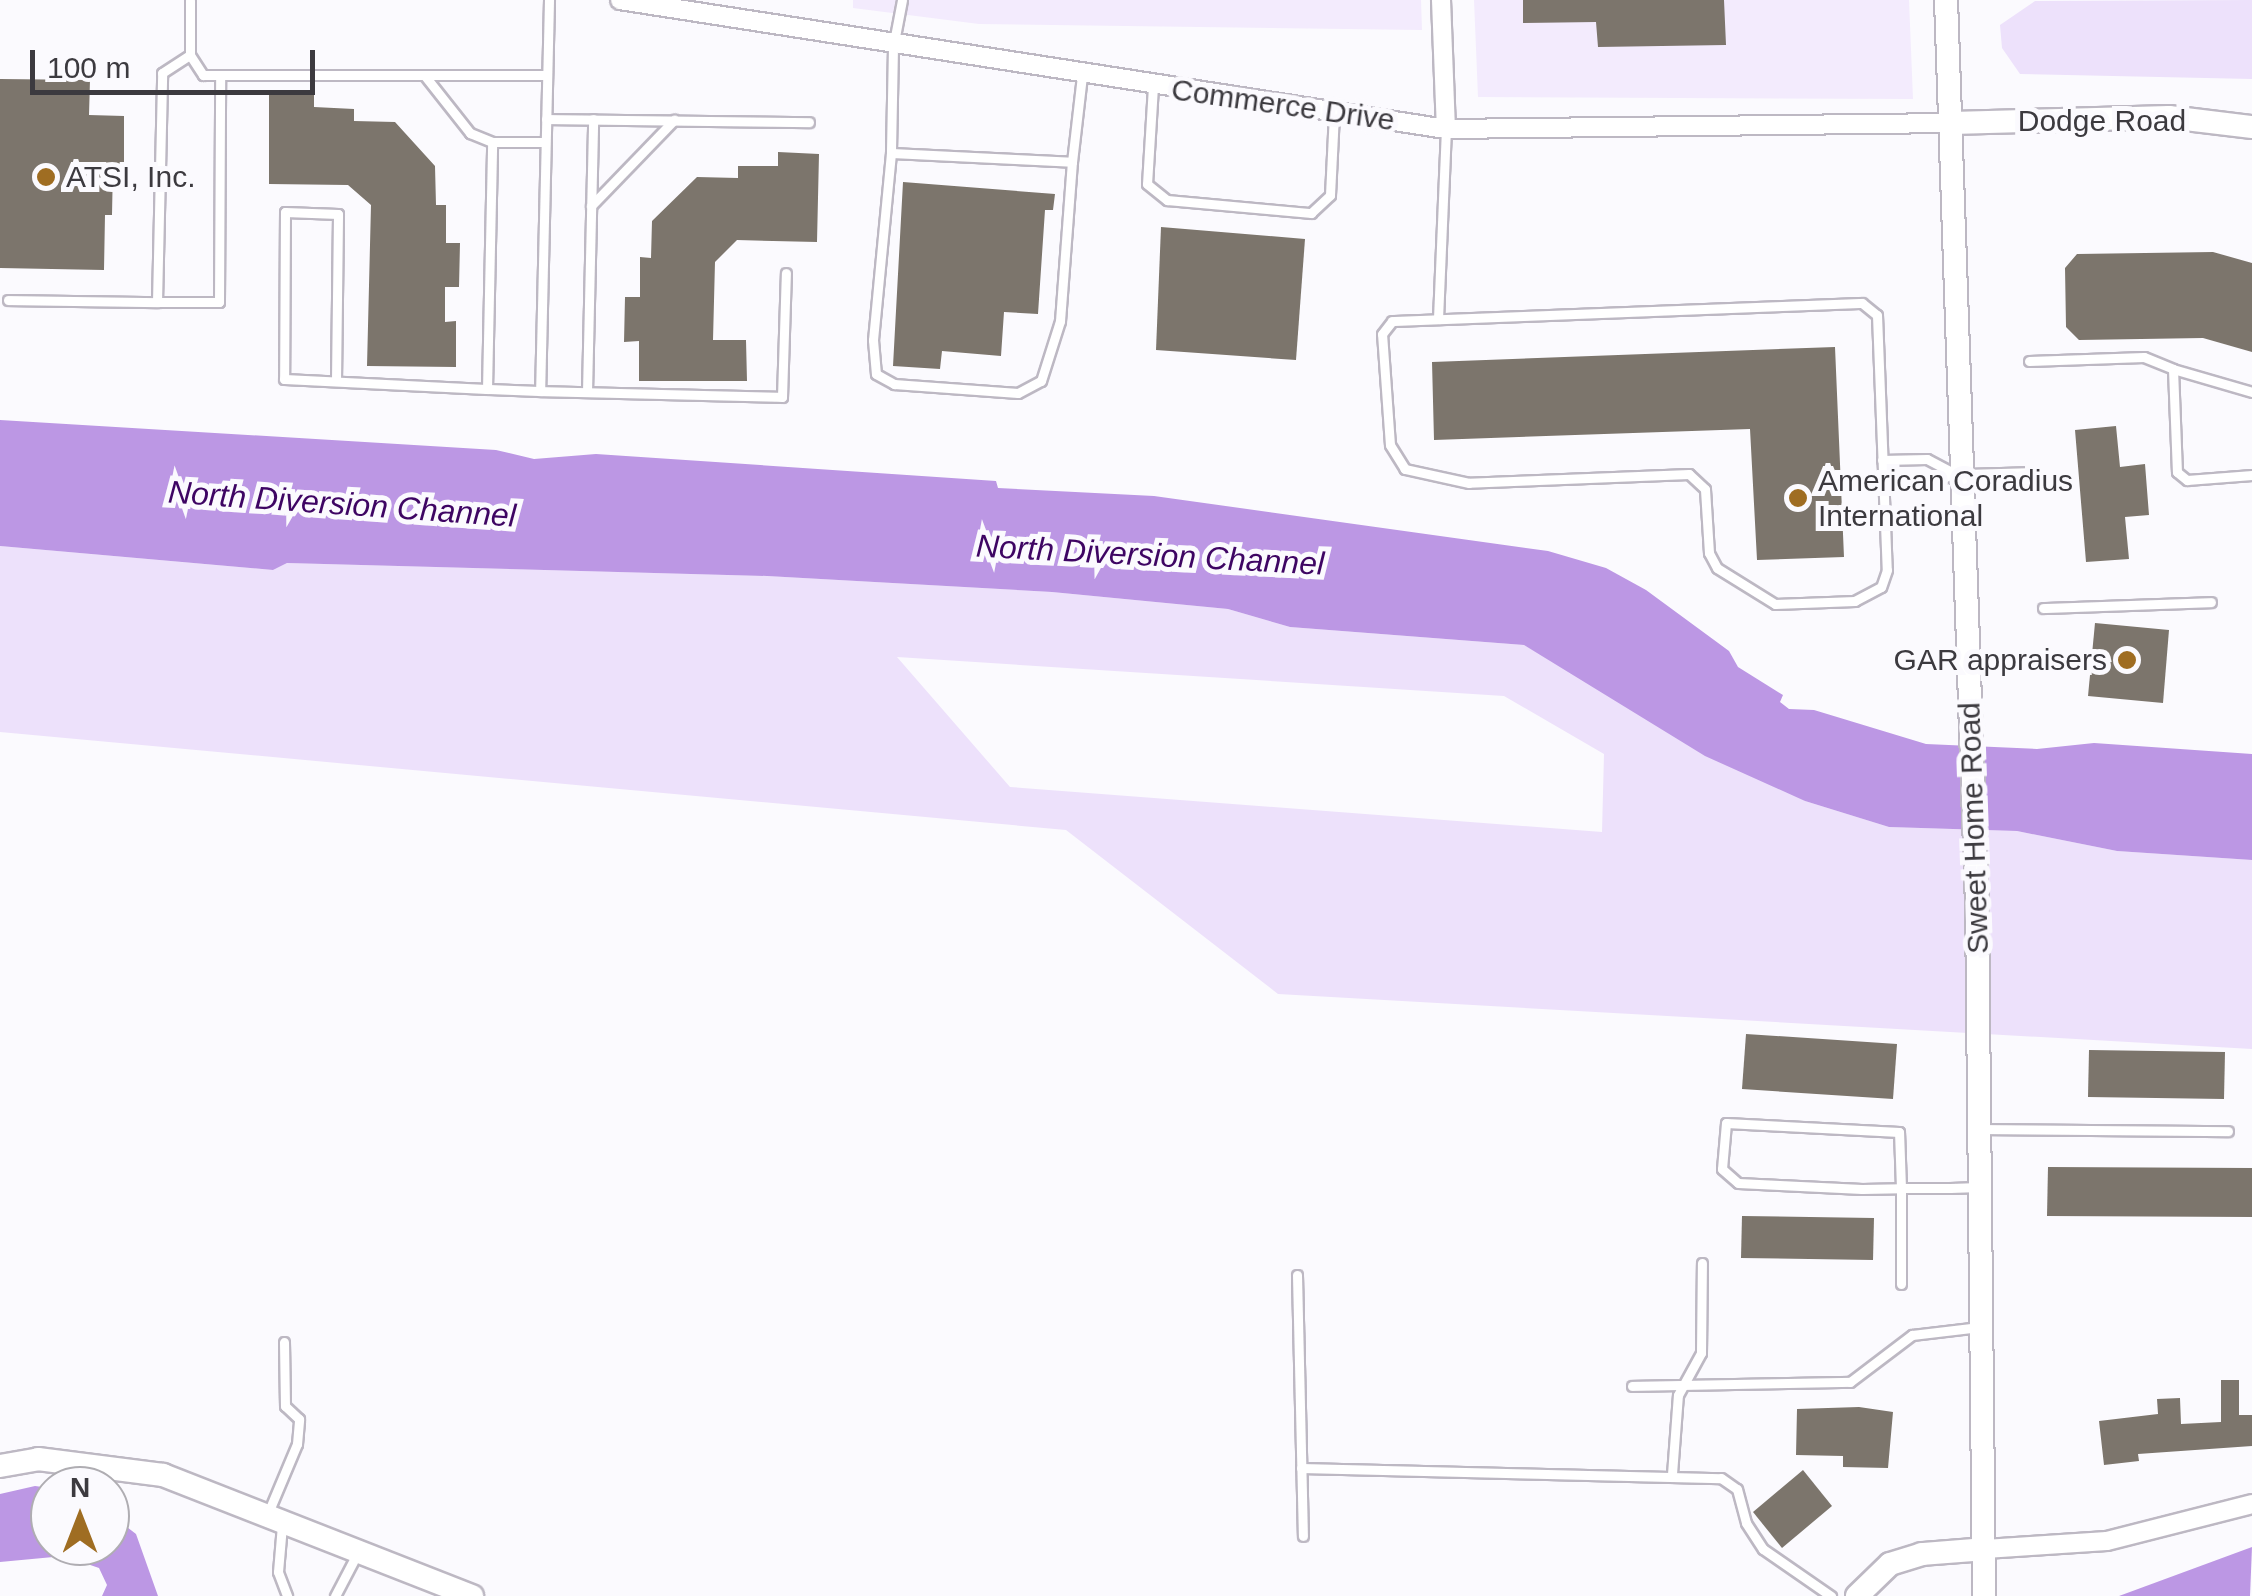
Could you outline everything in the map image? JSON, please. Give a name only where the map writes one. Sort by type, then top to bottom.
[{"type":"main road","name":"Sweet Home Road","points":[[1946,0],[1958,474],[1977,904],[1984,1596]]},
{"type":"main road","name":"Dodge Road","points":[[1952,123],[2153,117],[2252,127]]},
{"type":"main road","points":[[0,1466],[38,1459],[101,1462],[163,1475],[472,1596]]},
{"type":"main road","points":[[1858,1596],[1890,1564],[1922,1554],[1985,1550]]},
{"type":"street","name":"Commerce Drive","points":[[620,0],[893,47],[1446,129],[1952,123]]},
{"type":"street","points":[[1441,0],[1446,129]]},
{"type":"street","points":[[1985,1550],[2108,1541],[2252,1504]]},
{"type":"lane","points":[[190,0],[190,56],[203,76],[547,75]]},
{"type":"lane","points":[[540,391],[548,0]]},
{"type":"lane","points":[[902,0],[893,47],[891,154],[874,340],[876,374],[894,384],[1018,393],[1041,380],[1060,321],[1082,75]]},
{"type":"lane","points":[[157,302],[162,73],[190,56]]},
{"type":"lane","points":[[8,300],[219,302],[220,76]]},
{"type":"lane","points":[[425,76],[470,133],[492,142],[545,142]]},
{"type":"lane","points":[[1153,86],[1148,184],[1167,200],[1312,214],[1330,195],[1334,113]]},
{"type":"lane","points":[[546,119],[809,122]]},
{"type":"lane","points":[[587,392],[593,119]]},
{"type":"lane","points":[[592,206],[674,120]]},
{"type":"lane","points":[[1438,319],[1446,129]]},
{"type":"lane","points":[[487,389],[492,142]]},
{"type":"lane","points":[[891,154],[1072,162]]},
{"type":"lane","points":[[336,380],[338,214],[285,212],[284,379],[782,397],[786,273]]},
{"type":"lane","points":[[1862,302],[1877,315],[1887,570],[1881,587],[1855,601],[1775,604],[1717,568],[1709,553],[1705,489],[1688,474],[1468,483],[1405,469],[1390,445],[1382,334],[1392,321],[1438,319],[1862,302]]},
{"type":"lane","points":[[2029,361],[2144,357],[2252,392]]},
{"type":"lane","points":[[2173,369],[2178,472],[2187,480],[2252,474]]},
{"type":"lane","points":[[1882,460],[1926,458],[1958,474]]},
{"type":"lane","points":[[1884,488],[1930,485],[1958,474],[2035,472]]},
{"type":"lane","points":[[2043,608],[2211,602]]},
{"type":"lane","points":[[1901,1284],[1901,1188],[1899,1132],[1726,1122],[1722,1170],[1738,1183],[1901,1188],[1982,1187]]},
{"type":"lane","points":[[1981,1128],[2228,1132]]},
{"type":"lane","points":[[1672,1474],[1674,1408],[1701,1353],[1702,1263]]},
{"type":"lane","points":[[1297,1276],[1303,1536]]},
{"type":"lane","points":[[1632,1386],[1690,1380],[1850,1382],[1912,1335],[1983,1328]]},
{"type":"lane","points":[[284,1342],[285,1406],[299,1420],[297,1444],[275,1519],[278,1572],[287,1596]]},
{"type":"lane","points":[[1301,1468],[1721,1478],[1737,1489],[1746,1523],[1763,1550],[1831,1596]]},
{"type":"lane","points":[[335,1596],[358,1553]]},
{"type":"shaded area","points":[[853,0],[1421,0],[1422,30],[979,24],[853,8]]},
{"type":"shaded area","points":[[1474,0],[1909,0],[1913,99],[1478,97]]},
{"type":"shaded area","points":[[2252,0],[2252,79],[2020,74],[2002,48],[2000,25],[2035,1]]},
{"type":"shaded area","points":[[0,546],[273,570],[287,563],[767,576],[1052,592],[1228,609],[1290,627],[1524,645],[1805,801],[1889,827],[2017,831],[2117,851],[2252,860],[2252,1049],[1278,994],[1066,830],[0,732]],"holes":[[[897,657],[1504,696],[1604,754],[1602,832],[1010,787]]]},
{"type":"water","name":"North Diversion Channel","points":[[0,420],[496,450],[534,459],[596,454],[996,481],[998,488],[1154,496],[1548,551],[1606,568],[1646,590],[1729,651],[1738,667],[1783,695],[1780,702],[1789,709],[1814,710],[1926,744],[2037,749],[2094,743],[2252,754],[2252,860],[2117,851],[2017,831],[1889,827],[1805,801],[1705,756],[1524,645],[1290,627],[1228,609],[1052,592],[767,576],[287,563],[273,570],[0,546]]},
{"type":"water","points":[[30,1487],[30,1559],[0,1562],[0,1494]]},
{"type":"water","points":[[130,1529],[136,1534],[158,1596],[102,1596],[107,1585],[99,1568],[93,1566],[130,1566]]},
{"type":"water","points":[[2252,1547],[2250,1596],[2119,1596]]},
{"type":"building","points":[[1523,0],[1724,0],[1726,45],[1598,47],[1596,22],[1523,23]]},
{"type":"building","name":"ATSI, Inc.","points":[[0,79],[90,80],[89,115],[124,116],[124,165],[113,165],[112,215],[105,215],[104,270],[0,268]]},
{"type":"building","points":[[269,95],[314,95],[314,107],[354,109],[354,121],[395,122],[435,166],[436,205],[446,205],[446,243],[460,243],[459,287],[445,287],[445,322],[456,321],[456,367],[367,366],[371,205],[348,185],[269,184]]},
{"type":"building","points":[[778,152],[819,154],[817,242],[737,240],[715,262],[713,340],[746,340],[747,381],[639,381],[639,341],[624,342],[625,297],[640,297],[640,257],[651,258],[652,221],[697,177],[738,178],[738,166],[778,166]]},
{"type":"building","points":[[903,182],[1055,194],[1053,210],[1045,210],[1038,314],[1004,312],[1001,356],[942,351],[940,369],[893,366]]},
{"type":"building","points":[[1161,227],[1305,239],[1296,360],[1156,350]]},
{"type":"building","points":[[2213,252],[2252,263],[2252,352],[2203,338],[2079,340],[2066,327],[2065,268],[2077,254]]},
{"type":"building","name":"American Coradius International","points":[[1835,347],[1844,557],[1757,560],[1750,429],[1434,440],[1432,362]]},
{"type":"building","points":[[2116,426],[2120,467],[2145,464],[2149,515],[2125,517],[2129,559],[2086,562],[2075,430]]},
{"type":"building","name":"GAR appraisers","points":[[2095,623],[2169,630],[2163,703],[2088,696]]},
{"type":"building","points":[[1746,1034],[1897,1044],[1893,1099],[1742,1089]]},
{"type":"building","points":[[2089,1050],[2225,1052],[2224,1099],[2088,1097]]},
{"type":"building","points":[[2048,1167],[2252,1168],[2252,1217],[2047,1216]]},
{"type":"building","points":[[1742,1216],[1874,1218],[1873,1260],[1741,1258]]},
{"type":"building","points":[[2221,1380],[2239,1380],[2239,1415],[2252,1415],[2252,1446],[2138,1454],[2139,1461],[2104,1465],[2099,1421],[2158,1414],[2157,1399],[2180,1398],[2181,1424],[2221,1422]]},
{"type":"building","points":[[1859,1407],[1893,1412],[1888,1468],[1843,1467],[1843,1456],[1796,1455],[1797,1409]]},
{"type":"building","points":[[1803,1470],[1832,1506],[1782,1548],[1753,1512]]},
{"type":"place","name":"ATSI, Inc.","points":[[46,177]]},
{"type":"place","name":"American Coradius International","points":[[1798,498]]},
{"type":"place","name":"GAR appraisers","points":[[2127,660]]}]
